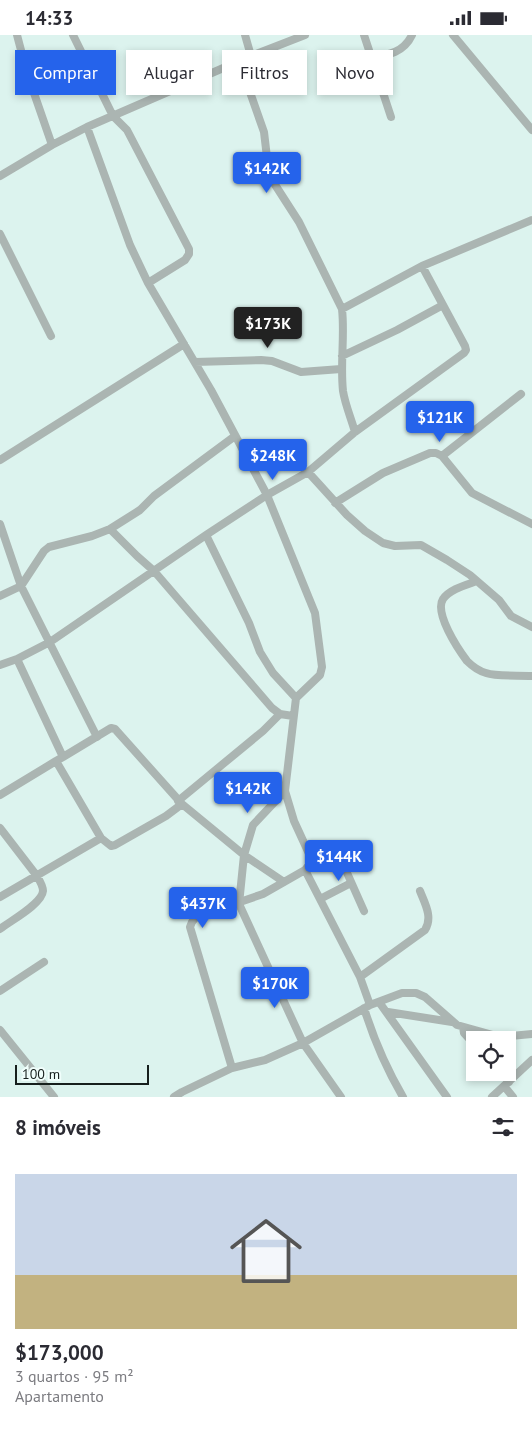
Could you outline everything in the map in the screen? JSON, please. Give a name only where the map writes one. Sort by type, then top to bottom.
[{"type":"street","points":[[16,35],[52,145]]},
{"type":"street","points":[[74,35],[113,116],[127,130],[190,249],[185,259],[148,283]]},
{"type":"street","points":[[245,35],[250,50]]},
{"type":"street","points":[[264,50],[305,35]]},
{"type":"street","points":[[364,35],[369,50]]},
{"type":"street","points":[[393,53],[400,50],[412,35]]},
{"type":"street","points":[[453,35],[532,130]]},
{"type":"street","points":[[0,176],[87,127],[222,68]]},
{"type":"street","points":[[251,95],[264,132],[268,166],[272,180],[299,222],[342,309],[344,325],[341,369],[343,393],[355,431]]},
{"type":"street","points":[[384,95],[391,117]]},
{"type":"street","points":[[87,127],[130,245],[148,283],[195,362],[267,495],[315,613],[322,659],[320,675],[296,699],[285,791],[294,821],[311,858],[309,865],[305,870],[263,894],[239,904],[196,917],[190,927],[232,1068]]},
{"type":"street","points":[[342,309],[422,266],[532,220]]},
{"type":"street","points":[[0,234],[51,336]]},
{"type":"street","points":[[0,665],[18,659],[50,642],[206,535],[267,495],[308,472],[355,431],[466,350],[466,346],[422,266]]},
{"type":"street","points":[[342,356],[397,330],[443,305]]},
{"type":"street","points":[[0,460],[184,344]]},
{"type":"street","points":[[195,362],[261,360],[272,361],[301,372],[341,369]]},
{"type":"street","points":[[442,456],[521,394]]},
{"type":"street","points":[[0,596],[21,586],[44,551],[49,547],[92,536],[110,529],[140,510],[154,496],[235,436]]},
{"type":"street","points":[[335,503],[383,473],[430,453],[436,453],[442,456],[472,493],[532,524]]},
{"type":"street","points":[[308,472],[335,503],[365,531],[383,543],[421,545],[477,581],[498,600],[511,616],[532,627]]},
{"type":"street","points":[[0,527],[21,586],[97,737]]},
{"type":"street","points":[[110,529],[137,557],[154,571],[272,708],[280,714],[293,716]]},
{"type":"street","points":[[206,535],[249,623],[260,652],[273,673],[296,699]]},
{"type":"street","points":[[477,581],[450,592],[443,599],[441,615],[445,624],[466,660],[473,667],[488,674],[532,676]]},
{"type":"street","points":[[18,659],[59,759],[101,838],[110,846],[166,816],[280,714]]},
{"type":"street","points":[[0,795],[112,728],[115,729],[180,803],[244,855],[284,882]]},
{"type":"street","points":[[285,791],[253,825],[244,855],[239,904],[303,1043],[341,1097]]},
{"type":"street","points":[[0,828],[37,876],[43,892],[37,903],[0,929]]},
{"type":"street","points":[[0,897],[101,838]]},
{"type":"street","points":[[311,858],[336,851],[364,911]]},
{"type":"street","points":[[305,870],[360,977],[376,1046],[403,1097]]},
{"type":"street","points":[[320,899],[351,883]]},
{"type":"street","points":[[360,977],[428,926],[429,915],[420,891]]},
{"type":"street","points":[[0,991],[44,962]]},
{"type":"street","points":[[174,1097],[232,1068],[265,1060],[303,1043],[367,1006],[402,993],[421,994],[452,1022]]},
{"type":"street","points":[[379,1002],[447,1097]]},
{"type":"street","points":[[388,1012],[452,1022],[500,1037],[532,1034]]},
{"type":"street","points":[[463,1027],[466,1034]]},
{"type":"street","points":[[0,1030],[54,1097]]},
{"type":"street","points":[[492,1097],[532,1060]]},
{"type":"street","points":[[505,1081],[513,1097]]}]
